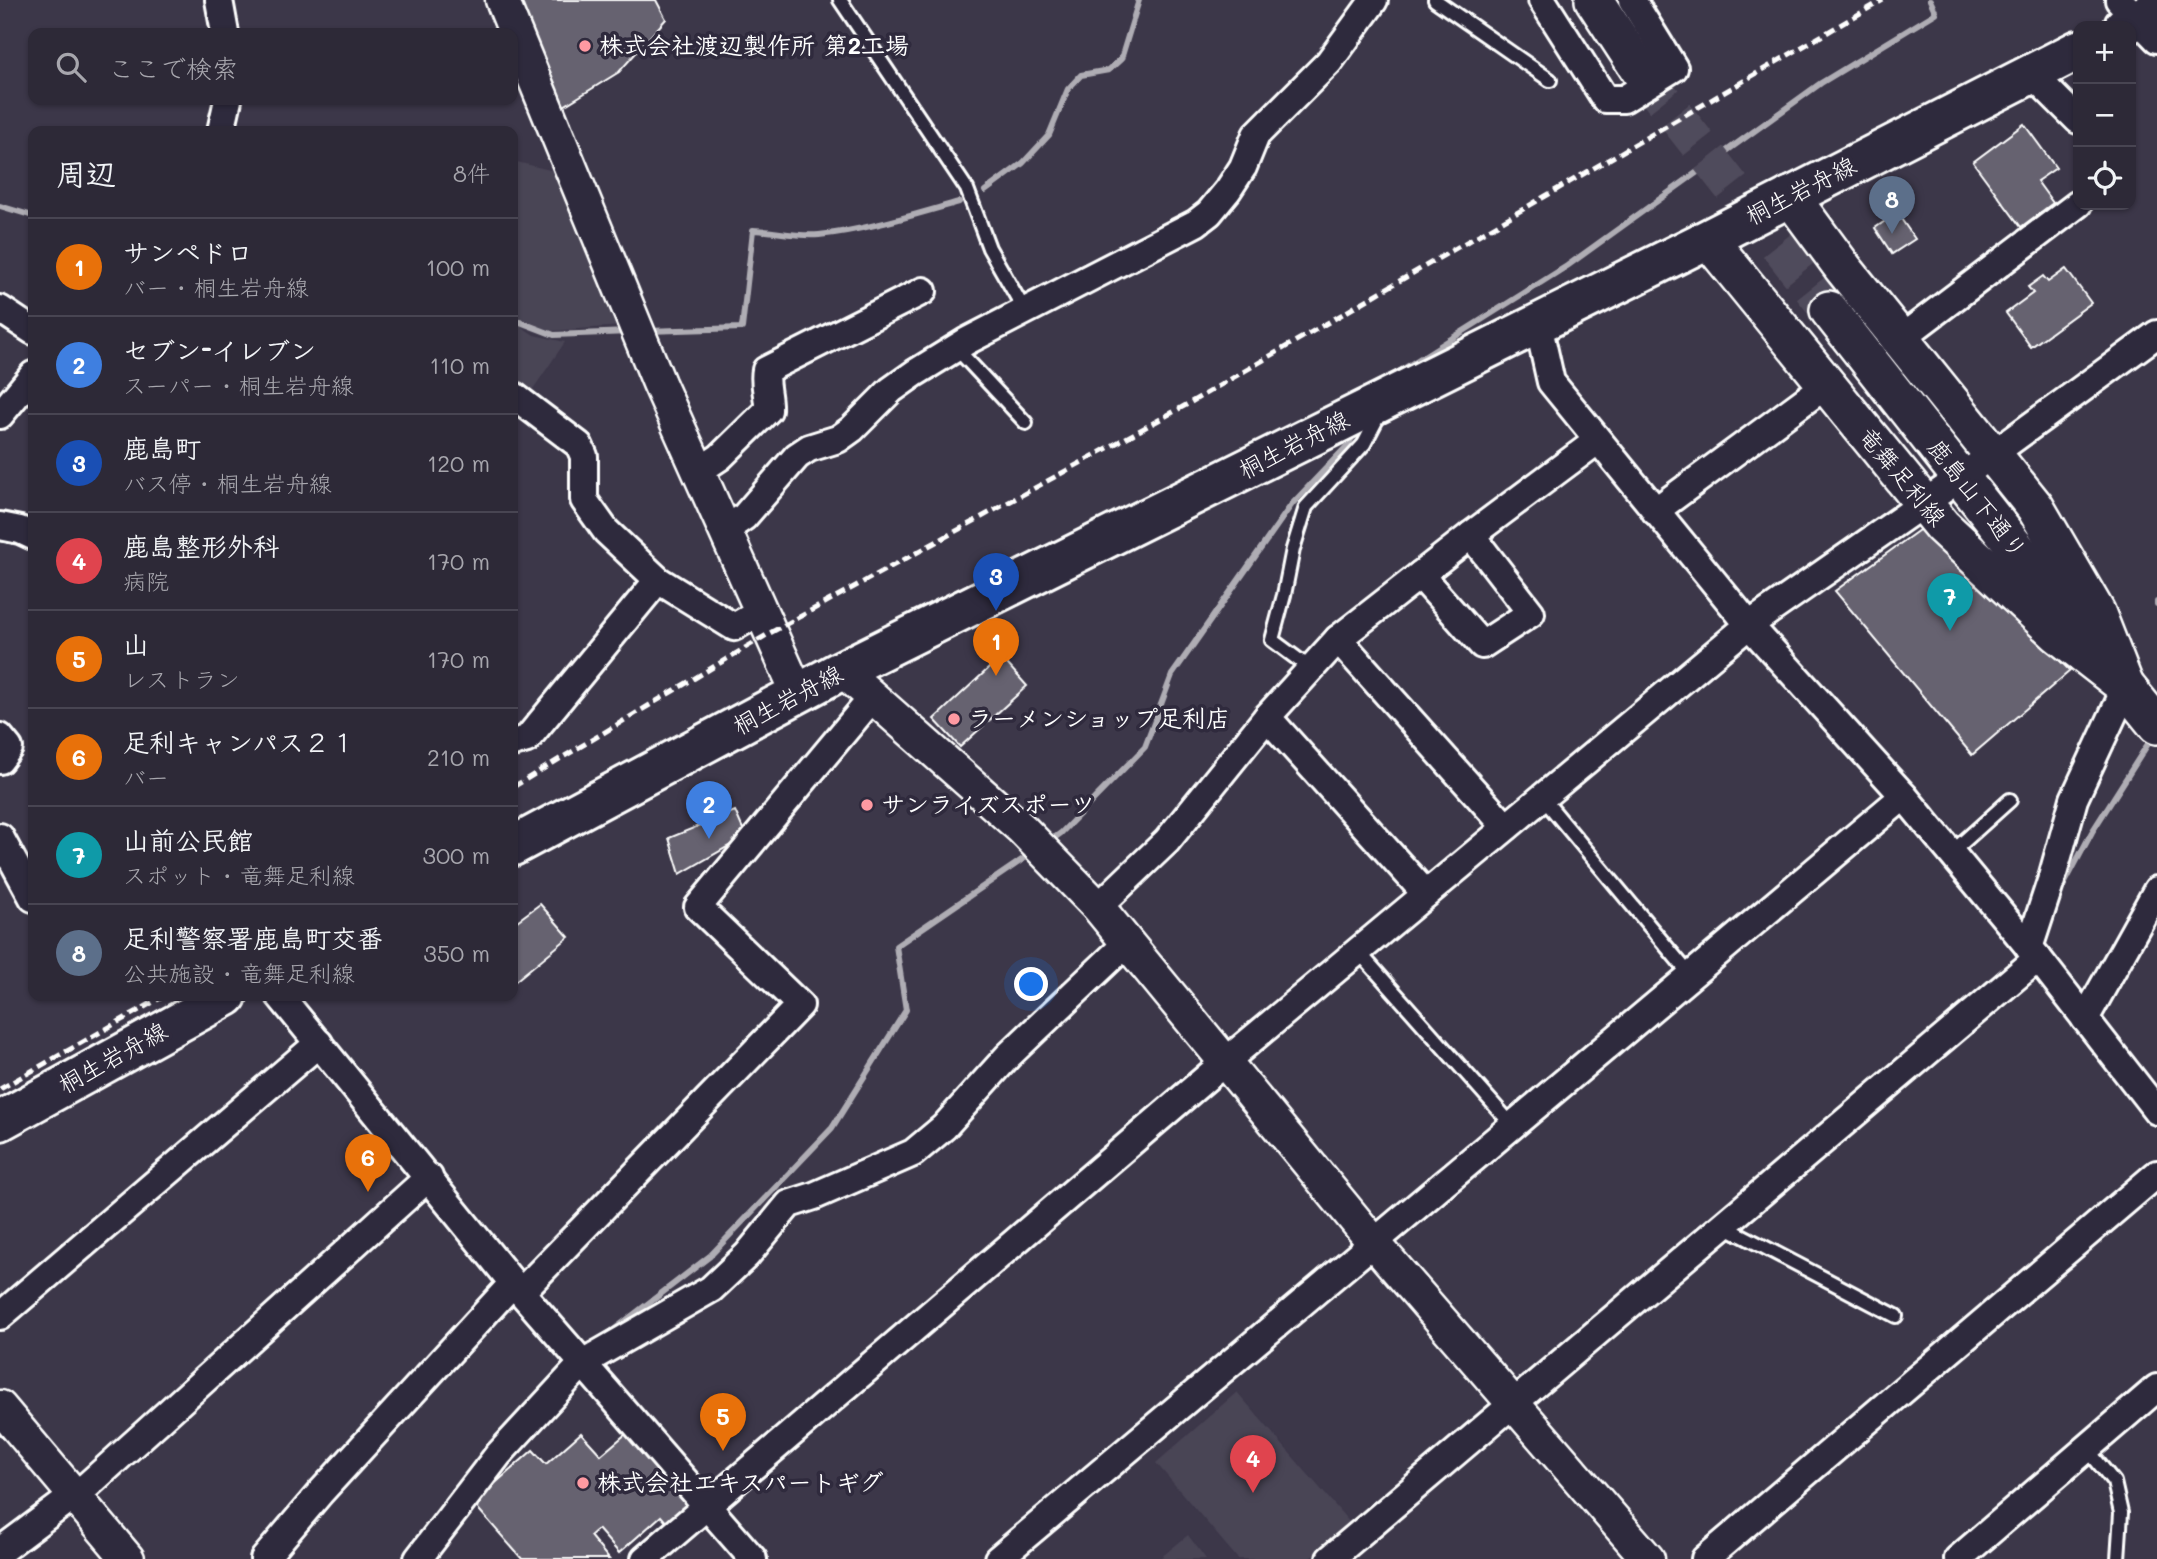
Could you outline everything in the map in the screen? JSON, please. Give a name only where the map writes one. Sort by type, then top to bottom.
[{"type":"main road","points":[[1594,0],[1641,72]]},
{"type":"main road","name":"桐生岩舟線","points":[[518,843],[842,670],[1708,239],[2073,53]]},
{"type":"main road","name":"竜舞足利線","points":[[1790,196],[1843,268],[2035,507],[2096,612],[2126,687]]},
{"type":"main road","name":"竜舞足利線","points":[[1708,239],[1941,526],[2057,634],[2126,687],[2157,725]]},
{"type":"main road","name":"鹿島山下通り","points":[[1829,310],[2126,687]]},
{"type":"main road","name":"桐生岩舟線","points":[[0,1121],[218,1001]]},
{"type":"street","points":[[219,0],[224,28]]},
{"type":"street","points":[[502,0],[513,28]]},
{"type":"street","points":[[725,530],[744,517],[797,456],[809,448],[838,439],[852,429],[891,390],[956,348],[1196,223],[1209,213],[1243,167],[1256,135],[1329,62],[1374,0]]},
{"type":"street","points":[[1542,0],[1605,99],[1625,99],[1674,68],[1632,0]]},
{"type":"street","points":[[518,39],[659,383],[798,694]]},
{"type":"street","points":[[2032,74],[2073,115]]},
{"type":"street","points":[[222,126],[227,105]]},
{"type":"street","points":[[1900,339],[2073,208]]},
{"type":"street","points":[[699,471],[720,457],[768,410],[769,399],[764,378],[766,370],[923,291]]},
{"type":"street","points":[[0,309],[28,328]]},
{"type":"street","points":[[1538,324],[1550,382],[1749,625],[1904,796],[2034,953],[2157,1111]]},
{"type":"street","points":[[645,1559],[1226,1061],[1749,625],[1961,478],[2157,334]]},
{"type":"street","points":[[0,415],[28,381]]},
{"type":"street","points":[[1655,511],[1826,385]]},
{"type":"street","points":[[518,399],[579,444],[584,456],[584,500],[606,531],[658,580],[734,627],[760,612]]},
{"type":"street","points":[[1098,907],[1167,841],[1266,717],[1338,639],[1597,441]]},
{"type":"street","points":[[0,526],[28,534]]},
{"type":"street","points":[[1420,575],[1482,645],[1531,613],[1471,535]]},
{"type":"street","points":[[518,742],[527,739],[658,580]]},
{"type":"street","points":[[1338,639],[1506,827]]},
{"type":"street","points":[[842,670],[1022,829],[1098,907],[1374,1243],[1648,1559]]},
{"type":"street","points":[[1330,1559],[1724,1226],[2034,953],[2074,799],[2126,687]]},
{"type":"street","points":[[264,1559],[320,1493],[517,1287],[800,1005],[698,907],[873,697]]},
{"type":"street","points":[[1266,717],[1426,894]]},
{"type":"street","points":[[0,737],[9,748],[0,760]]},
{"type":"street","points":[[998,1559],[1904,796]]},
{"type":"street","points":[[0,837],[28,889]]},
{"type":"street","points":[[2085,1018],[2157,890]]},
{"type":"street","points":[[418,1559],[498,1455],[584,1363],[711,1289],[747,1255],[789,1204],[814,1196],[913,1153],[944,1127],[1008,1056],[1128,942]]},
{"type":"street","points":[[285,1001],[517,1287],[753,1559]]},
{"type":"street","points":[[0,1316],[319,1044]]},
{"type":"street","points":[[1706,1559],[2157,1174]]},
{"type":"street","points":[[0,1551],[74,1496],[429,1177]]},
{"type":"street","points":[[1958,1559],[2157,1388]]},
{"type":"street","points":[[0,1407],[128,1559]]},
{"type":"lane","points":[[840,0],[967,189],[989,248],[1025,311]]},
{"type":"lane","points":[[1435,0],[1550,80]]},
{"type":"lane","points":[[956,348],[1026,423]]},
{"type":"lane","points":[[1311,669],[1272,639],[1293,550],[1306,507],[1364,444],[1386,400]]},
{"type":"lane","points":[[1542,797],[1691,975]]},
{"type":"lane","points":[[1951,853],[2010,800]]},
{"type":"lane","points":[[1358,951],[1513,1126]]},
{"type":"lane","points":[[1724,1226],[1896,1316]]},
{"type":"lane","points":[[2087,1449],[2114,1482],[2121,1513],[2118,1559]]},
{"type":"shaded area","points":[[518,162],[558,172],[622,326],[550,331],[525,320],[522,327],[534,335],[565,342],[527,398],[518,391]]},
{"type":"shaded area","points":[[1237,1392],[1351,1524],[1309,1559],[1238,1559],[1156,1463]]},
{"type":"shaded area","points":[[1188,1535],[1206,1559],[1159,1559]]},
{"type":"building","name":"株式会社渡辺製作所 第2工場","points":[[508,0],[656,0],[666,19],[619,72],[554,112]]},
{"type":"building","points":[[2024,124],[2056,168],[2037,181],[2053,203],[2021,227],[1973,162]]},
{"type":"building","points":[[1897,213],[1915,239],[1892,254],[1875,228]]},
{"type":"building","points":[[2066,269],[2091,303],[2031,347],[2006,313],[2033,293],[2028,287],[2043,276],[2048,282]]},
{"type":"building","points":[[1926,525],[2070,671],[1972,755],[1835,591]]},
{"type":"building","points":[[1001,657],[1027,686],[960,747],[934,719]]},
{"type":"building","points":[[735,811],[746,836],[680,874],[669,838]]},
{"type":"building","points":[[540,904],[569,937],[518,979],[518,920]]},
{"type":"building","name":"株式会社エキスパートギグ","points":[[581,1433],[601,1455],[627,1433],[688,1504],[667,1523],[661,1516],[619,1553],[598,1529],[590,1536],[609,1559],[522,1559],[473,1503],[533,1450],[546,1464]]},
{"type":"waterway","points":[[985,191],[1023,163],[1049,135],[1068,89],[1081,75],[1109,70],[1121,59],[1139,0]]},
{"type":"waterway","points":[[1397,373],[1567,266],[1821,83],[1936,13],[1930,0]]},
{"type":"waterway","points":[[647,331],[742,328],[753,230],[802,235],[837,233],[959,202]]},
{"type":"waterway","points":[[0,206],[28,214]]},
{"type":"waterway","points":[[518,322],[554,335],[629,332]]},
{"type":"waterway","points":[[1047,843],[1061,833],[1145,747],[1172,675],[1292,504],[1349,444],[1355,430]]},
{"type":"waterway","points":[[2060,892],[2092,832],[2153,736]]},
{"type":"waterway","points":[[602,1339],[710,1256],[832,1128],[906,1010],[896,946],[1032,853]]},
{"type":"tunnel","points":[[1641,72],[1829,310]]},
{"type":"railway","points":[[518,784],[770,633],[1186,405],[1883,0]]},
{"type":"railway","points":[[0,1089],[155,1001]]},
{"type":"place","name":"株式会社渡辺製作所 第2工場","points":[[585,46]]},
{"type":"place","name":"足利警察署鹿島町交番","points":[[1892,234]]},
{"type":"place","name":"鹿島町","points":[[996,611]]},
{"type":"place","name":"山前公民館","points":[[1950,631]]},
{"type":"place","name":"サンペドロ","points":[[996,676]]},
{"type":"place","name":"ラーメンショップ足利店","points":[[954,719]]},
{"type":"place","name":"サンライズスポーツ","points":[[867,805]]},
{"type":"place","name":"セブン-イレブン","points":[[709,839]]},
{"type":"place","name":"足利キャンパス２１","points":[[368,1192]]},
{"type":"place","name":"山","points":[[723,1451]]},
{"type":"place","name":"株式会社エキスパートギグ","points":[[583,1483]]},
{"type":"place","name":"鹿島整形外科","points":[[1253,1493]]}]
